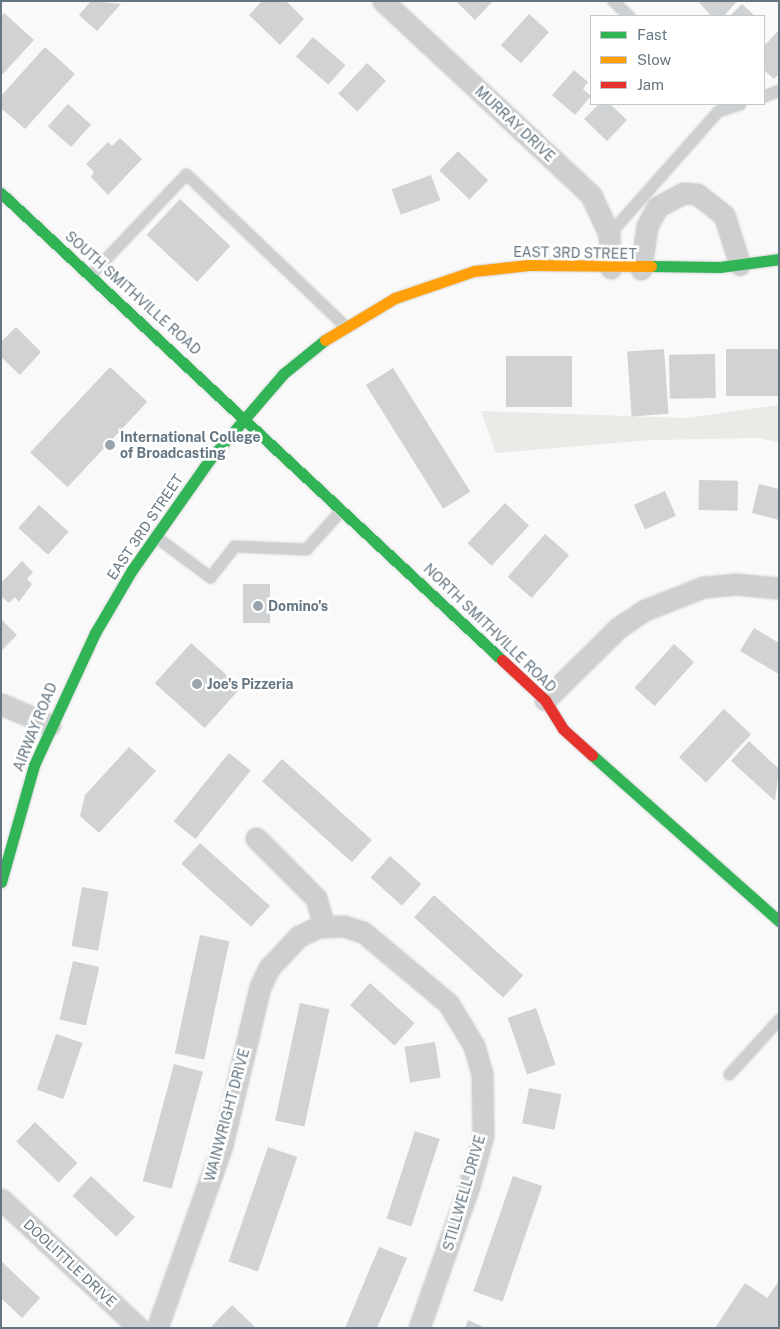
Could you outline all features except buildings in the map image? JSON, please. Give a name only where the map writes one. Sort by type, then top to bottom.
[{"type":"main road","name":"SOUTH SMITHVILLE ROAD","points":[[1,193],[245,417]]},
{"type":"main road","name":"EAST 3RD STREET","points":[[104,618],[155,536],[245,417],[283,374],[345,326],[395,298],[474,272],[530,265],[641,269],[740,265],[779,259]]},
{"type":"main road","name":"NORTH SMITHVILLE ROAD","points":[[245,417],[545,700],[564,729],[779,921]]},
{"type":"main road","name":"AIRWAY ROAD","points":[[1,882],[50,725],[104,618]]},
{"type":"street","name":"MURRAY DRIVE","points":[[383,1],[591,195],[609,234],[610,268]]},
{"type":"street","points":[[641,269],[647,226],[657,207],[683,193],[697,194],[724,215],[740,265]]},
{"type":"street","points":[[545,700],[618,628],[645,610],[703,588],[735,584],[779,588]]},
{"type":"street","points":[[1,704],[50,725]]},
{"type":"street","points":[[256,838],[316,898],[324,926]]},
{"type":"street","name":"WAINWRIGHT DRIVE","points":[[157,1328],[222,1145],[260,987],[283,949],[299,936],[324,926]]},
{"type":"street","name":"STILLWELL DRIVE","points":[[324,926],[363,932],[448,1003],[474,1046],[482,1074],[482,1134],[469,1186],[419,1328]]},
{"type":"street","name":"DOOLITTLE DRIVE","points":[[1,1199],[139,1328]]},
{"type":"lane","points":[[612,1],[628,15]]},
{"type":"lane","points":[[765,96],[779,90]]},
{"type":"lane","points":[[609,234],[718,111],[725,106]]},
{"type":"lane","points":[[90,275],[186,174],[345,326]]},
{"type":"lane","points":[[155,536],[210,577],[234,546],[306,549],[342,509]]},
{"type":"lane","points":[[729,1074],[779,1019]]},
{"type":"shaded area","points":[[779,405],[779,442],[757,438],[650,440],[496,453],[481,411],[687,418]]},
{"type":"traffic: fast","points":[[1,193],[502,660]]},
{"type":"traffic: fast","points":[[651,266],[720,267],[779,259]]},
{"type":"traffic: fast","points":[[1,882],[34,765],[95,633],[132,570],[210,459],[283,374],[325,340]]},
{"type":"traffic: fast","points":[[592,755],[779,921]]},
{"type":"traffic: slow","points":[[325,340],[395,298],[474,271],[529,265],[651,266]]},
{"type":"traffic: jam","points":[[502,660],[545,700],[563,729],[592,755]]},
{"type":"place","name":"International College of Broadcasting","points":[[110,445]]},
{"type":"place","name":"Domino's","points":[[258,606]]},
{"type":"place","name":"Joe's Pizzeria","points":[[197,684]]}]
